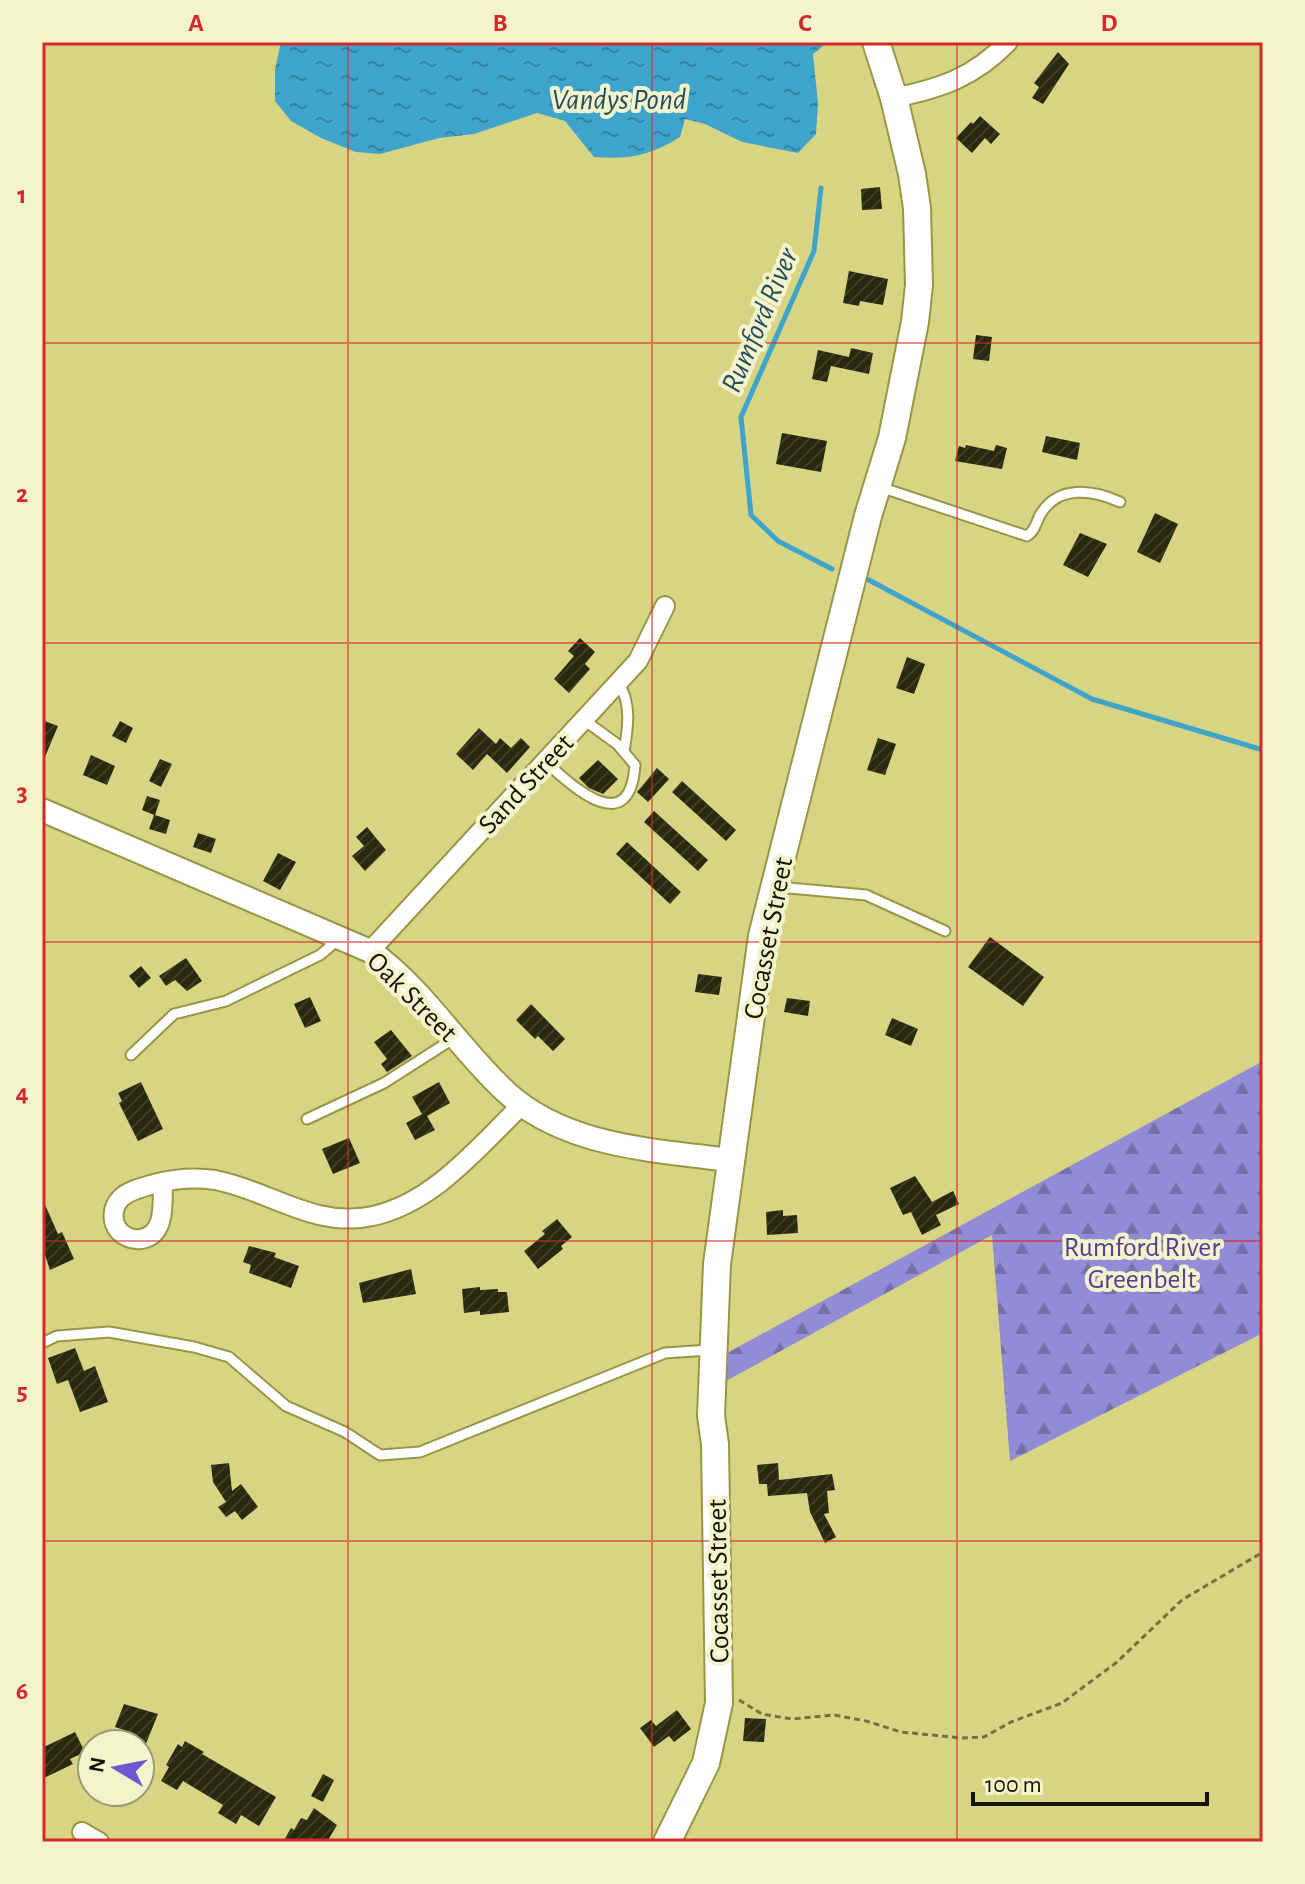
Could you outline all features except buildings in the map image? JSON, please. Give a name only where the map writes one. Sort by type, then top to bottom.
[{"type":"main road","name":"Cocasset Street","points":[[667,1842],[688,1804],[712,1745],[719,1703],[715,1444],[711,1416],[717,1264],[757,965],[877,486],[892,438],[919,285],[914,186],[894,98],[876,42]]},
{"type":"street","points":[[894,98],[943,87],[990,60],[1008,42]]},
{"type":"street","name":"Sand Street","points":[[370,951],[638,661],[665,606]]},
{"type":"street","name":"Oak Street","points":[[42,810],[370,951],[405,981],[493,1078],[522,1105],[562,1127],[604,1141],[730,1160]]},
{"type":"street","points":[[163,1182],[213,1180],[311,1214],[341,1218],[372,1216],[428,1191],[522,1105]]},
{"type":"street","points":[[82,1832],[99,1842]]},
{"type":"lane","points":[[877,486],[1027,536],[1032,533],[1047,506],[1059,497],[1094,491],[1120,502]]},
{"type":"lane","points":[[618,682],[624,690],[628,709],[624,752]]},
{"type":"lane","points":[[545,761],[593,800],[605,804],[619,803],[628,795],[635,765],[624,752],[583,720]]},
{"type":"lane","points":[[775,887],[866,895],[945,931]]},
{"type":"lane","points":[[131,1055],[174,1014],[226,1001],[320,955],[341,937]]},
{"type":"lane","points":[[307,1119],[384,1083],[456,1037]]},
{"type":"lane","points":[[42,1343],[57,1336],[109,1332],[194,1347],[229,1357],[286,1406],[345,1432],[380,1455],[420,1452],[665,1353],[713,1350]]},
{"type":"path","points":[[719,1676],[734,1696],[762,1714],[792,1719],[834,1715],[901,1732],[984,1737],[1011,1722],[1062,1703],[1117,1662],[1182,1600],[1263,1552]]},
{"type":"green space","name":"Rumford River Greenbelt","points":[[1263,1061],[1263,1333],[1010,1461],[992,1235],[726,1381],[727,1353]]},
{"type":"water","name":"Vandys Pond","points":[[281,42],[828,42],[813,54],[818,103],[816,134],[798,153],[742,142],[705,124],[685,119],[680,137],[669,143],[639,155],[607,158],[594,157],[565,121],[537,113],[474,134],[439,138],[380,154],[356,152],[321,138],[291,121],[275,101],[275,69]]},
{"type":"waterway","name":"Rumford River","points":[[821,188],[814,251],[741,417],[751,515],[778,541],[832,569]]},
{"type":"waterway","name":"Rumford River","points":[[867,579],[1092,699],[1263,750]]}]
